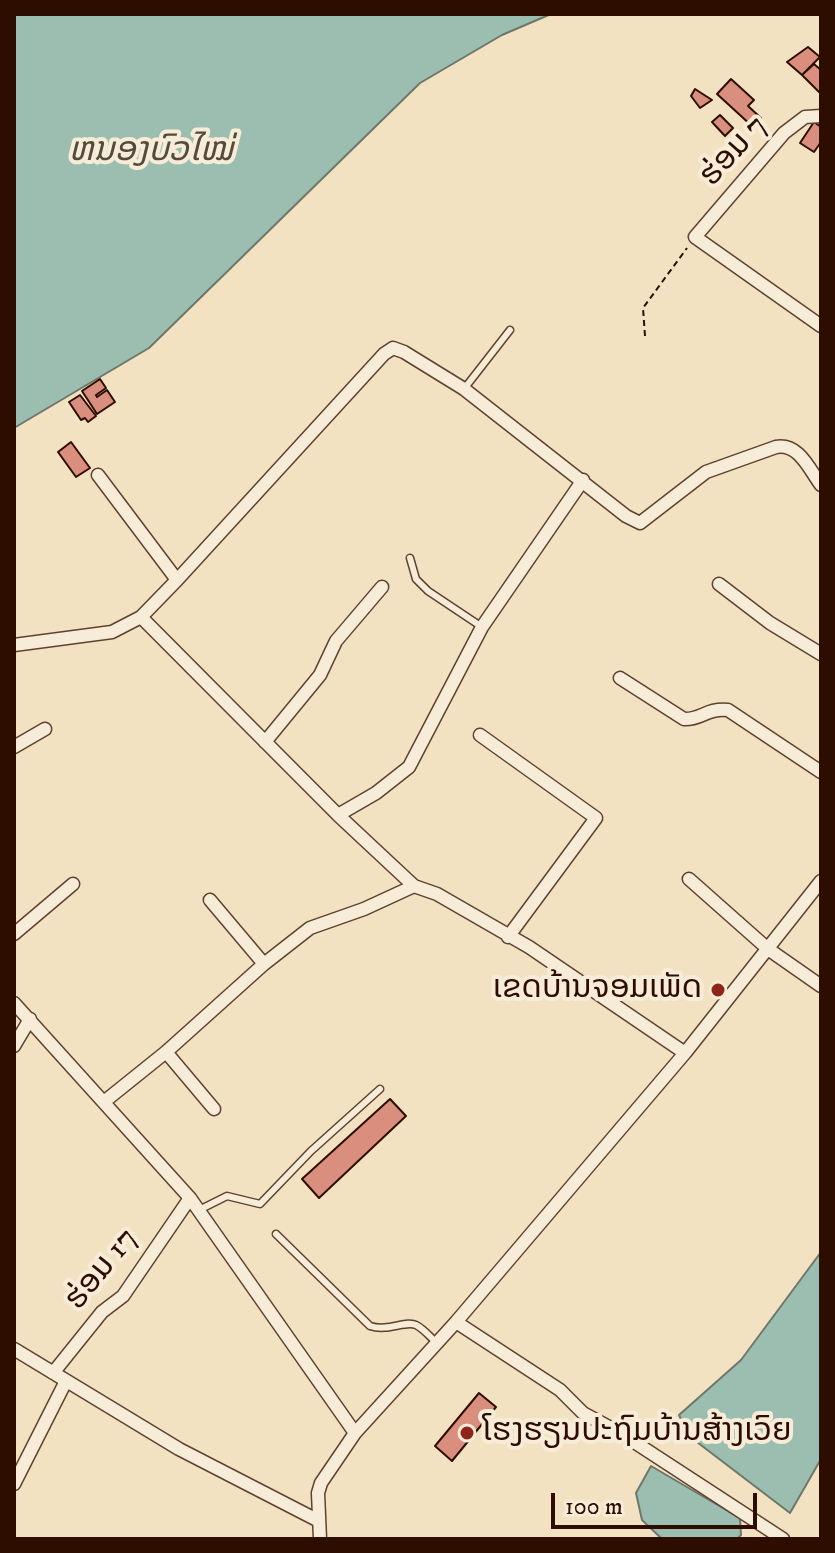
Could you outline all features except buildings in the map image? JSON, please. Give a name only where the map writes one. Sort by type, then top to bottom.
[{"type":"street","name":"ຮ່ອມ 7","points":[[695,237],[784,133],[805,117],[821,116]]},
{"type":"street","points":[[695,237],[821,326]]},
{"type":"street","points":[[14,645],[112,632],[141,617],[384,354],[393,348],[464,389],[626,516],[640,523],[706,472],[776,447],[786,445],[795,449],[821,485]]},
{"type":"street","points":[[98,475],[177,580]]},
{"type":"street","points":[[338,815],[406,771],[482,627],[583,480]]},
{"type":"street","points":[[719,584],[770,623],[821,654]]},
{"type":"street","points":[[265,742],[320,675],[336,641],[382,587]]},
{"type":"street","points":[[141,617],[338,815],[414,886],[437,894],[529,947],[685,1053]]},
{"type":"street","points":[[620,678],[684,719],[691,720],[714,709],[728,710],[821,772]]},
{"type":"street","points":[[14,747],[45,729]]},
{"type":"street","points":[[480,735],[596,818],[508,937]]},
{"type":"street","points":[[689,879],[768,949],[821,986]]},
{"type":"street","points":[[320,1539],[317,1505],[321,1483],[355,1433],[456,1322],[685,1053],[821,881]]},
{"type":"street","points":[[14,934],[73,884]]},
{"type":"street","points":[[105,1101],[310,928],[364,909],[414,886]]},
{"type":"street","points":[[210,900],[264,964]]},
{"type":"street","points":[[14,1003],[190,1198],[355,1433]]},
{"type":"street","points":[[14,1046],[30,1019]]},
{"type":"street","points":[[166,1052],[214,1109]]},
{"type":"street","name":"ຮ່ອມ 17","points":[[53,1373],[102,1312],[123,1296],[190,1198]]},
{"type":"street","points":[[456,1322],[560,1390],[583,1413],[622,1434],[783,1539]]},
{"type":"street","points":[[14,1349],[179,1449],[319,1521]]},
{"type":"street","points":[[14,1484],[66,1381]]},
{"type":"lane","points":[[464,389],[510,330]]},
{"type":"lane","points":[[410,558],[416,579],[428,591],[482,627]]},
{"type":"lane","points":[[199,1210],[227,1196],[260,1204],[311,1151],[380,1089]]},
{"type":"lane","points":[[276,1234],[370,1326],[387,1329],[416,1325],[437,1343]]},
{"type":"path","points":[[645,336],[643,308],[695,237]]},
{"type":"water","name":"ຫນອງບົວໄໝ່","points":[[14,14],[551,14],[502,35],[420,83],[149,348],[14,428]]},
{"type":"water","points":[[821,1252],[821,1459],[790,1513],[689,1436],[679,1415],[741,1360]]},
{"type":"water","points":[[651,1466],[740,1518],[741,1535],[737,1539],[662,1539],[642,1520],[636,1493]]},
{"type":"place","name":"ເຂດບ້ານຈອມເພັດ","points":[[718,990]]},
{"type":"place","name":"ໂຮງຮຽນປະຖົມບ້ານສ້າງເວົຍ","points":[[467,1433]]}]
